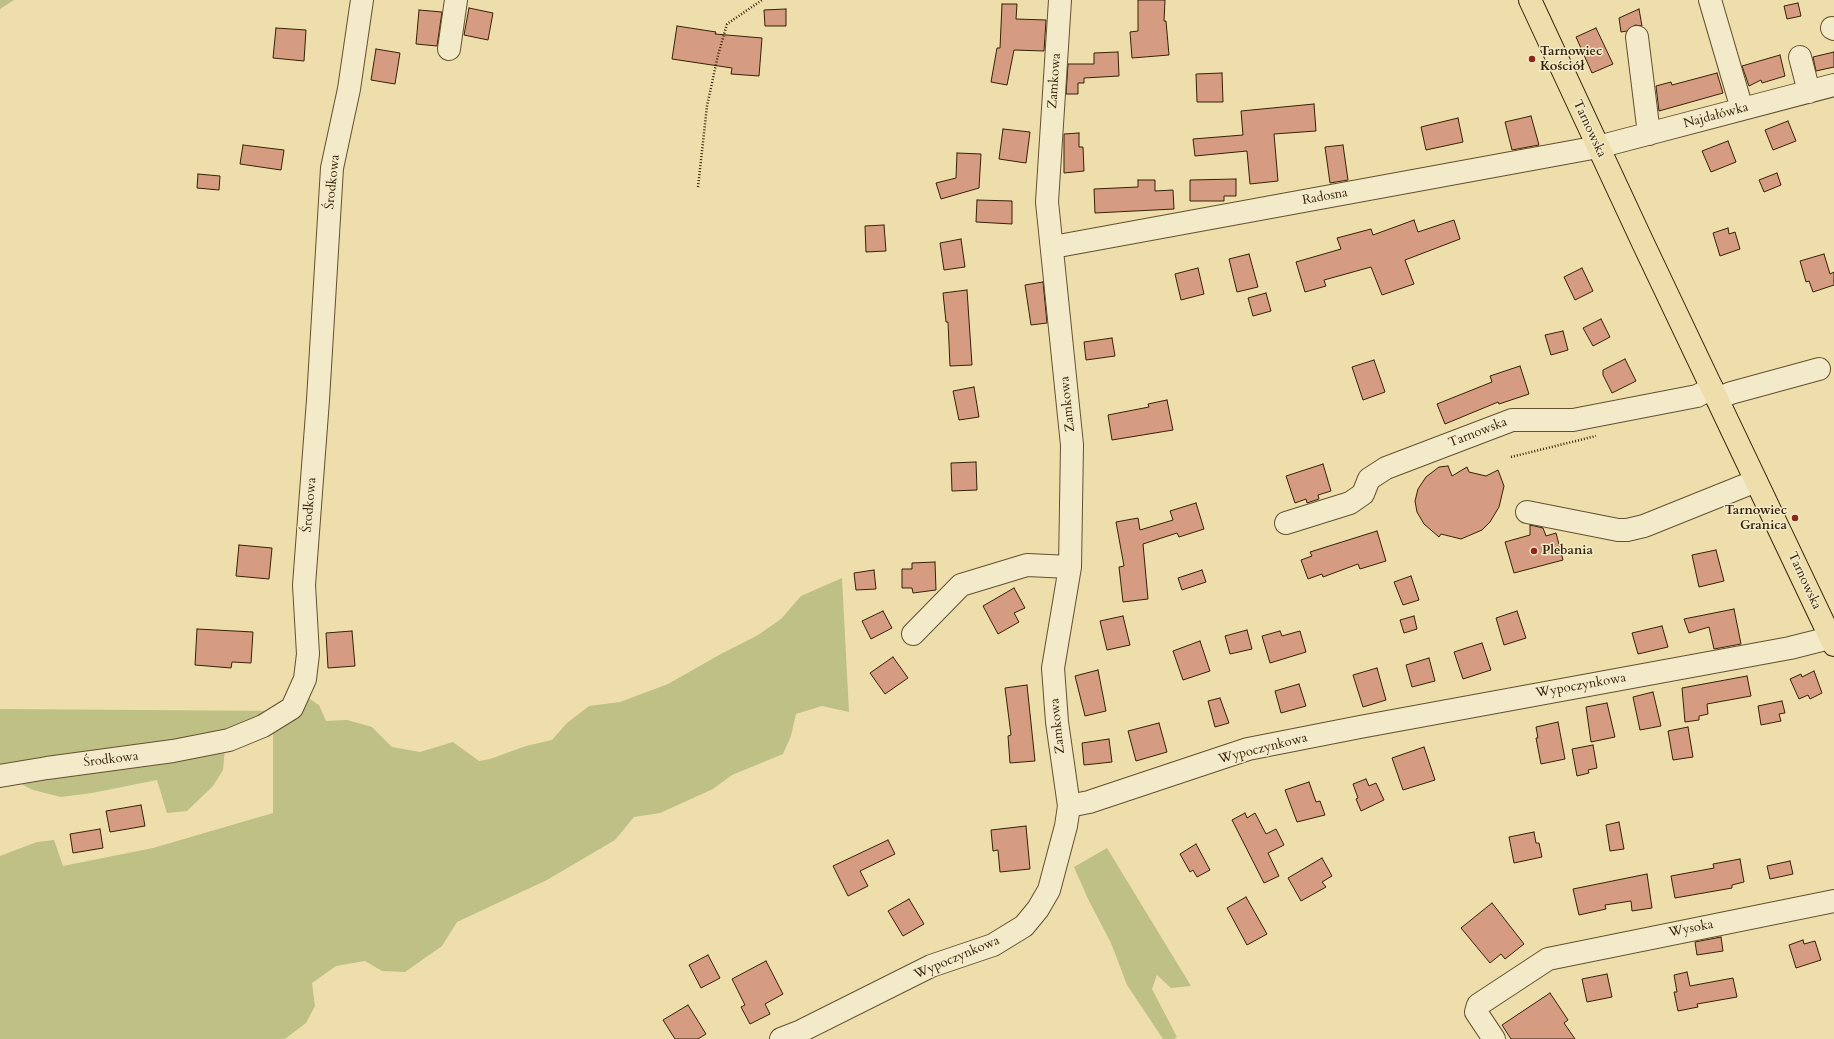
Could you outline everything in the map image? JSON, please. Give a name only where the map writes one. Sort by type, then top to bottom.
[{"type":"main road","name":"Tarnowska","points":[[1530,0],[1756,481],[1833,640]]},
{"type":"street","name":"Środkowa","points":[[0,776],[47,768],[173,752],[228,740],[263,726],[292,708],[305,679],[308,654],[304,586],[318,400],[332,168],[349,89],[362,0]]},
{"type":"street","points":[[449,49],[456,0]]},
{"type":"street","name":"Zamkowa","points":[[1060,0],[1047,202],[1053,247],[1072,445],[1070,567],[1053,668],[1057,722],[1068,806]]},
{"type":"street","points":[[1710,0],[1742,109]]},
{"type":"street","points":[[1637,37],[1649,134]]},
{"type":"street","points":[[1800,57],[1809,92]]},
{"type":"street","name":"Najdałówka","points":[[1598,147],[1834,85]]},
{"type":"street","name":"Radosna","points":[[1053,247],[1598,147]]},
{"type":"street","points":[[1715,394],[1731,393],[1819,369]]},
{"type":"street","name":"Tarnowska","points":[[1286,523],[1350,503],[1363,494],[1369,479],[1386,468],[1512,420],[1573,420],[1696,396],[1715,394]]},
{"type":"street","points":[[1527,512],[1618,530],[1627,530],[1644,526],[1756,481]]},
{"type":"street","points":[[912,634],[961,585],[1027,565],[1070,567]]},
{"type":"street","name":"Wypoczynkowa","points":[[781,1039],[799,1032],[932,966],[993,945],[1024,926],[1038,909],[1049,890],[1066,826],[1068,806],[1089,802],[1248,749],[1833,640]]},
{"type":"street","name":"Wysoka","points":[[1494,1039],[1476,1012],[1478,1005],[1548,959],[1834,901]]},
{"type":"path","points":[[698,187],[707,106],[727,24],[762,0]]},
{"type":"green space","points":[[0,0],[14,0],[0,9]]},
{"type":"green space","points":[[842,578],[849,712],[822,706],[796,714],[791,736],[783,754],[732,775],[713,789],[660,813],[634,817],[615,840],[547,880],[457,922],[442,946],[405,972],[382,971],[365,961],[336,966],[312,983],[315,1006],[306,1023],[285,1039],[0,1039],[0,856],[37,842],[54,840],[63,866],[153,848],[273,813],[273,721],[226,737],[223,770],[213,786],[187,811],[167,813],[157,780],[92,793],[61,797],[33,790],[21,784],[0,787],[0,709],[286,711],[299,692],[319,705],[326,721],[347,720],[372,727],[392,747],[420,752],[453,742],[479,761],[490,759],[526,746],[552,740],[567,723],[589,706],[620,702],[668,684],[758,635],[781,619],[801,596]]},
{"type":"green space","points":[[1107,848],[1191,986],[1171,988],[1157,975],[1152,989],[1177,1037],[1174,1039],[1163,1039],[1127,985],[1111,943],[1088,899],[1074,867]]},
{"type":"building","points":[[1138,0],[1165,0],[1164,21],[1166,21],[1169,55],[1132,58],[1130,32],[1138,31]]},
{"type":"building","points":[[1798,3],[1801,16],[1787,19],[1784,6]]},
{"type":"building","points":[[1002,4],[1017,4],[1016,19],[1046,20],[1044,51],[1014,50],[1007,85],[991,82],[997,48],[1000,48]]},
{"type":"building","points":[[469,8],[493,13],[488,40],[464,35]]},
{"type":"building","points":[[786,9],[786,26],[765,26],[764,10]]},
{"type":"building","points":[[1639,9],[1642,26],[1635,25],[1627,31],[1621,32],[1619,18]]},
{"type":"building","points":[[419,10],[442,12],[437,46],[416,44]]},
{"type":"building","points":[[677,26],[716,32],[715,34],[762,38],[759,76],[731,74],[732,68],[672,59]]},
{"type":"building","points":[[276,28],[306,30],[304,61],[273,58]]},
{"type":"building","points":[[1596,28],[1613,64],[1592,73],[1576,37]]},
{"type":"building","points":[[376,49],[400,53],[395,84],[371,80]]},
{"type":"building","points":[[1118,52],[1119,76],[1084,78],[1084,83],[1078,83],[1078,94],[1066,94],[1068,64],[1094,64],[1094,53]]},
{"type":"building","points":[[1834,52],[1834,67],[1816,71],[1813,57]]},
{"type":"building","points":[[1780,55],[1785,76],[1762,83],[1761,80],[1749,86],[1742,66]]},
{"type":"building","points":[[1222,73],[1223,102],[1197,102],[1196,74]]},
{"type":"building","points":[[1717,73],[1723,93],[1659,111],[1656,86],[1671,82],[1672,85]]},
{"type":"building","points":[[1314,104],[1316,131],[1274,134],[1278,181],[1250,184],[1247,151],[1195,156],[1193,139],[1243,135],[1241,111]]},
{"type":"building","points":[[1531,116],[1539,145],[1512,150],[1505,122]]},
{"type":"building","points":[[1458,118],[1463,142],[1426,150],[1421,127]]},
{"type":"building","points":[[1788,121],[1796,141],[1773,150],[1765,130]]},
{"type":"building","points":[[1003,129],[1030,132],[1026,163],[999,159]]},
{"type":"building","points":[[1079,133],[1079,147],[1083,147],[1084,171],[1064,173],[1064,134]]},
{"type":"building","points":[[1728,141],[1736,162],[1711,172],[1702,151]]},
{"type":"building","points":[[243,145],[284,150],[281,170],[240,164]]},
{"type":"building","points":[[1343,145],[1348,180],[1330,183],[1325,147]]},
{"type":"building","points":[[957,153],[981,154],[979,188],[941,199],[936,183],[956,178]]},
{"type":"building","points":[[1777,173],[1781,185],[1764,192],[1759,180]]},
{"type":"building","points":[[198,174],[220,176],[219,190],[197,188]]},
{"type":"building","points":[[1236,179],[1236,196],[1224,196],[1224,201],[1190,201],[1190,180]]},
{"type":"building","points":[[1138,180],[1155,180],[1155,191],[1173,190],[1174,209],[1095,213],[1094,189],[1138,187]]},
{"type":"building","points":[[977,200],[1012,201],[1012,224],[976,222]]},
{"type":"building","points":[[1414,220],[1418,232],[1454,220],[1460,239],[1405,260],[1414,284],[1382,295],[1371,267],[1324,280],[1326,286],[1305,292],[1296,262],[1341,249],[1337,238],[1371,229],[1373,235]]},
{"type":"building","points":[[884,225],[886,251],[866,252],[865,226]]},
{"type":"building","points":[[1728,228],[1729,234],[1735,232],[1740,249],[1720,256],[1713,233]]},
{"type":"building","points":[[961,239],[965,267],[944,270],[940,243]]},
{"type":"building","points":[[1249,254],[1258,287],[1237,292],[1229,259]]},
{"type":"building","points":[[1824,254],[1830,274],[1834,272],[1834,285],[1813,292],[1809,281],[1806,282],[1800,261]]},
{"type":"building","points":[[1198,268],[1204,294],[1181,300],[1175,274]]},
{"type":"building","points":[[1582,268],[1593,291],[1575,300],[1564,277]]},
{"type":"building","points":[[1043,282],[1047,323],[1031,325],[1025,285]]},
{"type":"building","points":[[967,290],[972,365],[950,366],[948,322],[946,322],[943,293]]},
{"type":"building","points":[[1266,293],[1271,311],[1253,316],[1248,298]]},
{"type":"building","points":[[1601,319],[1610,337],[1593,346],[1583,328]]},
{"type":"building","points":[[1563,331],[1568,350],[1551,355],[1545,335]]},
{"type":"building","points":[[1112,338],[1115,356],[1086,360],[1084,342]]},
{"type":"building","points":[[1625,359],[1636,381],[1612,393],[1603,375],[1603,370]]},
{"type":"building","points":[[1374,360],[1385,392],[1363,400],[1352,367]]},
{"type":"building","points":[[1520,366],[1529,394],[1499,404],[1498,402],[1445,424],[1437,404],[1492,382],[1490,376]]},
{"type":"building","points":[[974,387],[979,417],[959,420],[953,391]]},
{"type":"building","points":[[1167,400],[1173,430],[1112,440],[1108,415],[1149,407],[1148,404]]},
{"type":"building","points":[[976,462],[977,490],[952,491],[951,463]]},
{"type":"building","points":[[1323,464],[1331,491],[1318,495],[1319,499],[1307,503],[1306,499],[1295,503],[1286,476]]},
{"type":"building","points":[[1448,466],[1452,476],[1467,467],[1469,472],[1486,476],[1498,470],[1504,486],[1499,507],[1490,522],[1482,530],[1461,539],[1441,534],[1439,537],[1424,524],[1417,512],[1415,501],[1418,489],[1426,477],[1439,467]]},
{"type":"building","points":[[1196,503],[1204,529],[1179,537],[1177,533],[1143,544],[1148,599],[1123,602],[1119,567],[1124,566],[1116,522],[1138,518],[1140,530],[1173,520],[1170,511]]},
{"type":"building","name":"Plebania","points":[[1530,525],[1543,528],[1546,536],[1556,533],[1563,560],[1514,573],[1505,542],[1530,535]]},
{"type":"building","points":[[1377,531],[1386,561],[1360,569],[1358,564],[1323,577],[1322,574],[1308,579],[1301,560],[1312,556],[1310,552]]},
{"type":"building","points":[[239,545],[272,548],[269,579],[236,576]]},
{"type":"building","points":[[1716,550],[1724,581],[1699,587],[1692,555]]},
{"type":"building","points":[[935,562],[936,590],[913,593],[912,588],[902,588],[902,569],[912,569],[912,563]]},
{"type":"building","points":[[874,570],[876,589],[856,590],[854,573]]},
{"type":"building","points":[[1202,570],[1206,582],[1182,590],[1178,578]]},
{"type":"building","points":[[1411,576],[1419,600],[1403,605],[1394,582]]},
{"type":"building","points":[[1014,588],[1025,608],[1014,613],[1019,622],[998,634],[983,606]]},
{"type":"building","points":[[1734,609],[1741,644],[1714,649],[1709,627],[1689,633],[1684,619]]},
{"type":"building","points":[[883,611],[892,628],[871,639],[862,621]]},
{"type":"building","points":[[1517,611],[1526,638],[1504,645],[1496,618]]},
{"type":"building","points":[[1123,616],[1130,645],[1107,650],[1100,621]]},
{"type":"building","points":[[1414,616],[1417,629],[1404,633],[1400,620]]},
{"type":"building","points":[[1662,626],[1668,647],[1638,654],[1632,633]]},
{"type":"building","points":[[197,629],[253,632],[251,663],[232,662],[231,668],[195,665]]},
{"type":"building","points":[[1247,630],[1252,649],[1230,654],[1225,636]]},
{"type":"building","points":[[352,631],[355,666],[328,668],[326,633]]},
{"type":"building","points":[[1280,631],[1282,636],[1300,631],[1306,652],[1270,663],[1262,636]]},
{"type":"building","points":[[1200,641],[1210,671],[1183,680],[1173,651]]},
{"type":"building","points":[[1482,643],[1491,670],[1463,679],[1454,652]]},
{"type":"building","points":[[893,657],[908,678],[885,694],[870,673]]},
{"type":"building","points":[[1429,658],[1435,681],[1412,687],[1406,665]]},
{"type":"building","points":[[1377,668],[1386,700],[1363,707],[1353,675]]},
{"type":"building","points":[[1098,670],[1106,711],[1085,716],[1075,676]]},
{"type":"building","points":[[1814,671],[1822,693],[1810,699],[1808,695],[1799,699],[1790,679],[1801,674],[1802,677]]},
{"type":"building","points":[[1747,676],[1751,696],[1707,704],[1708,714],[1699,716],[1699,720],[1685,722],[1682,688]]},
{"type":"building","points":[[1299,684],[1306,706],[1281,713],[1275,691]]},
{"type":"building","points":[[1027,685],[1035,761],[1010,763],[1008,736],[1011,735],[1005,688]]},
{"type":"building","points":[[1653,692],[1661,726],[1640,730],[1633,697]]},
{"type":"building","points":[[1220,698],[1229,723],[1215,727],[1208,701]]},
{"type":"building","points":[[1782,701],[1785,713],[1779,714],[1781,721],[1761,725],[1758,706]]},
{"type":"building","points":[[1607,703],[1615,737],[1591,742],[1586,707]]},
{"type":"building","points":[[1558,722],[1565,759],[1541,764],[1536,738],[1538,738],[1536,727]]},
{"type":"building","points":[[1159,723],[1167,752],[1136,761],[1128,731]]},
{"type":"building","points":[[1688,727],[1693,757],[1673,760],[1668,731]]},
{"type":"building","points":[[1109,739],[1112,762],[1084,765],[1082,743]]},
{"type":"building","points":[[1593,745],[1597,768],[1588,770],[1589,773],[1577,776],[1572,749]]},
{"type":"building","points":[[1424,747],[1435,780],[1403,790],[1392,758]]},
{"type":"building","points":[[1366,779],[1369,786],[1376,783],[1384,800],[1361,811],[1356,799],[1358,798],[1353,784]]},
{"type":"building","points":[[1309,782],[1316,802],[1320,801],[1325,815],[1297,822],[1285,790]]},
{"type":"building","points":[[141,805],[145,826],[110,832],[106,811]]},
{"type":"building","points":[[1245,813],[1247,818],[1255,813],[1266,834],[1276,829],[1284,845],[1268,853],[1279,876],[1264,883],[1232,820]]},
{"type":"building","points":[[1619,822],[1624,849],[1610,851],[1606,825]]},
{"type":"building","points":[[1026,826],[1030,869],[1000,872],[998,850],[993,851],[991,830]]},
{"type":"building","points":[[100,829],[103,848],[73,853],[70,834]]},
{"type":"building","points":[[1534,832],[1536,843],[1539,843],[1542,857],[1514,863],[1509,837]]},
{"type":"building","points":[[888,840],[895,854],[860,871],[868,886],[848,896],[833,866]]},
{"type":"building","points":[[1196,844],[1210,870],[1197,877],[1193,870],[1190,872],[1180,854]]},
{"type":"building","points":[[1322,858],[1332,876],[1322,882],[1326,887],[1301,901],[1288,878]]},
{"type":"building","points":[[1740,859],[1744,882],[1732,885],[1732,888],[1675,898],[1671,876],[1714,868],[1713,864]]},
{"type":"building","points":[[1790,861],[1793,874],[1770,879],[1767,866]]},
{"type":"building","points":[[1647,874],[1652,908],[1632,911],[1631,901],[1605,905],[1606,909],[1579,915],[1573,889]]},
{"type":"building","points":[[1246,897],[1267,934],[1247,945],[1227,908]]},
{"type":"building","points":[[909,899],[924,924],[903,936],[888,911]]},
{"type":"building","points":[[1492,903],[1524,944],[1505,959],[1501,954],[1490,963],[1461,928]]},
{"type":"building","points":[[1721,937],[1723,951],[1697,955],[1695,942]]},
{"type":"building","points":[[1803,940],[1804,944],[1815,941],[1821,960],[1796,968],[1789,945]]},
{"type":"building","points":[[708,955],[720,978],[701,988],[689,965]]},
{"type":"building","points":[[766,961],[783,994],[765,1004],[770,1014],[750,1024],[741,1007],[745,1005],[732,979]]},
{"type":"building","points":[[1687,972],[1690,986],[1733,978],[1737,997],[1697,1004],[1698,1007],[1678,1011],[1674,992],[1677,992],[1674,975]]},
{"type":"building","points":[[1607,974],[1612,997],[1587,1002],[1582,979]]},
{"type":"building","points":[[1550,993],[1568,1020],[1564,1023],[1575,1039],[1511,1039],[1502,1025]]},
{"type":"building","points":[[688,1005],[706,1034],[698,1039],[675,1039],[663,1020]]},
{"type":"place","name":"Tarnowiec Kościół","points":[[1532,59]]},
{"type":"place","name":"Tarnowiec Granica","points":[[1795,518]]},
{"type":"place","name":"Plebania","points":[[1534,551]]}]
